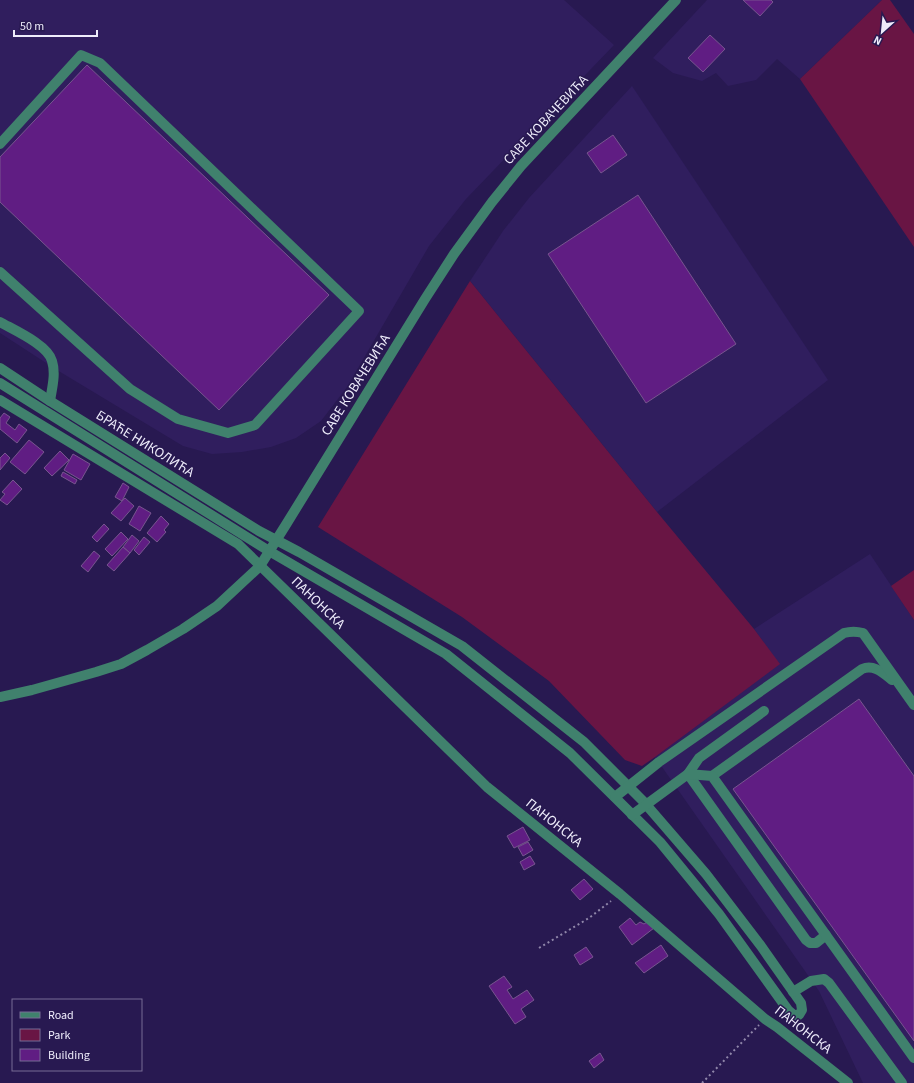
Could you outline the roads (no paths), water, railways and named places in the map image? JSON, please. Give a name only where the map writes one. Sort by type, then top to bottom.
[{"type":"street","name":"САВЕ КОВАЧЕВИЋА","points":[[0,697],[32,690],[120,664],[177,632],[217,606],[260,566],[425,299],[454,254],[492,202],[521,166],[676,0]]},
{"type":"street","points":[[0,144],[81,55],[100,63],[359,311],[255,425],[228,433],[178,419],[130,389],[0,272]]},
{"type":"street","points":[[0,322],[43,348],[52,360],[54,378],[50,401]]},
{"type":"street","name":"БРАЋЕ НИКОЛИЋА","points":[[0,368],[50,401],[259,531],[277,539],[462,646],[584,742],[647,805],[706,874],[761,946],[801,1004],[802,1010],[799,1015],[794,1015],[788,1010],[719,914],[660,842],[570,753],[446,654],[269,551],[0,383]]},
{"type":"street","name":"ПАНОНСКА","points":[[0,400],[238,544],[487,787],[620,894],[765,1019],[848,1083]]},
{"type":"street","points":[[614,797],[665,758],[844,633],[850,631],[863,633],[914,705]]},
{"type":"street","points":[[688,774],[712,776],[866,668],[878,670],[903,690]]},
{"type":"street","points":[[632,815],[688,774],[699,758],[764,711]]},
{"type":"street","points":[[688,774],[806,940],[810,943],[816,943],[826,935]]},
{"type":"street","points":[[712,776],[914,1058]]},
{"type":"street","points":[[792,992],[811,981],[824,979],[829,983],[902,1083]]}]
